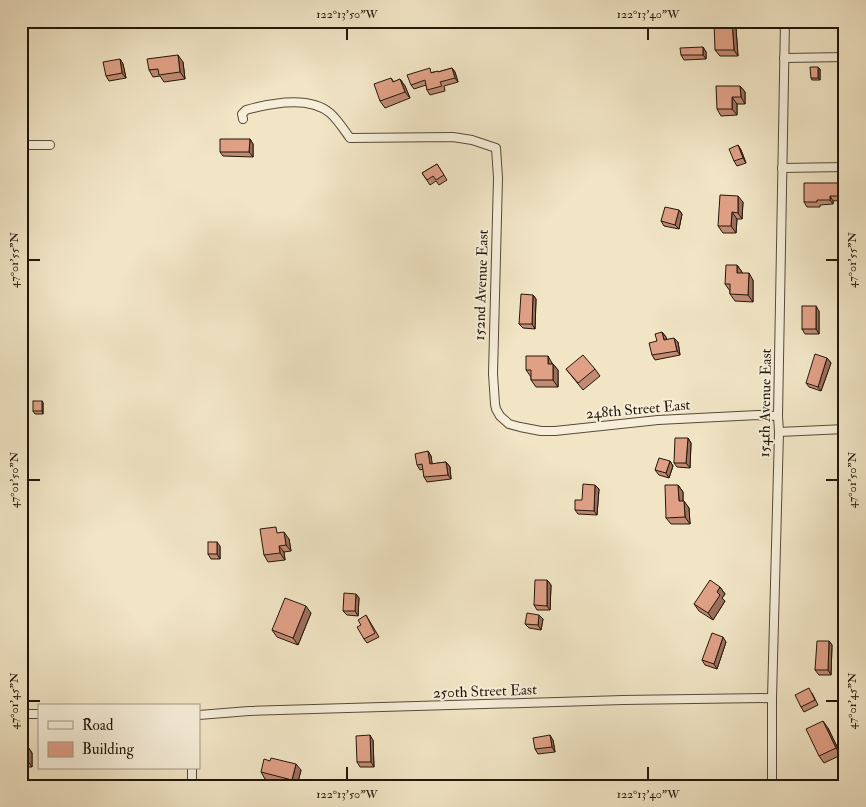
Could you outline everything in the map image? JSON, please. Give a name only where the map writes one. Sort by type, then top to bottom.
[{"type":"street","name":"154th Avenue East","points":[[772,786],[785,21]]},
{"type":"street","points":[[784,58],[845,57]]},
{"type":"street","name":"152nd Avenue East","points":[[243,119],[242,114],[246,110],[284,102],[302,102],[320,107],[330,114],[350,138],[453,137],[472,140],[496,148],[498,178],[493,374],[496,409],[503,420]]},
{"type":"street","points":[[21,145],[50,145]]},
{"type":"street","points":[[782,168],[845,167]]},
{"type":"street","name":"248th Street East","points":[[503,420],[520,427],[548,431],[658,420],[758,415],[778,416]]},
{"type":"street","points":[[779,432],[845,429]]},
{"type":"street","name":"250th Street East","points":[[200,715],[258,711],[623,700],[772,698]]},
{"type":"street","points":[[21,714],[38,714]]},
{"type":"street","points":[[192,770],[192,786]]},
{"type":"building","points":[[732,21],[734,50],[715,50],[714,22]]},
{"type":"building","points":[[840,21],[845,21],[845,34],[839,34]]},
{"type":"building","points":[[703,47],[703,55],[681,55],[680,48]]},
{"type":"building","points":[[178,55],[180,72],[159,75],[158,69],[149,70],[147,59]]},
{"type":"building","points":[[120,59],[122,73],[106,76],[103,62]]},
{"type":"building","points":[[810,67],[818,67],[818,78],[811,78]]},
{"type":"building","points":[[430,68],[431,73],[452,68],[455,78],[440,82],[442,86],[427,90],[425,80],[411,85],[407,75]]},
{"type":"building","points":[[391,78],[393,82],[400,79],[405,92],[380,101],[374,84]]},
{"type":"building","points":[[716,86],[740,86],[741,97],[732,97],[732,109],[717,109]]},
{"type":"building","points":[[843,86],[845,86],[845,99],[843,99]]},
{"type":"building","points":[[220,139],[250,139],[249,152],[220,152]]},
{"type":"building","points":[[738,145],[743,158],[734,161],[729,149]]},
{"type":"building","points":[[437,164],[444,175],[436,180],[433,176],[427,180],[422,173]]},
{"type":"building","points":[[804,183],[841,183],[841,196],[830,196],[830,200],[804,202]]},
{"type":"building","points":[[720,195],[738,196],[738,213],[732,212],[731,226],[718,226]]},
{"type":"building","points":[[665,207],[679,210],[675,225],[661,221]]},
{"type":"building","points":[[726,265],[737,265],[737,273],[749,273],[748,295],[730,294],[730,284],[725,284]]},
{"type":"building","points":[[842,277],[845,277],[845,288],[843,288]]},
{"type":"building","points":[[521,294],[533,295],[532,324],[519,324]]},
{"type":"building","points":[[802,306],[816,306],[816,329],[802,329]]},
{"type":"building","points":[[662,332],[664,340],[674,338],[677,351],[652,355],[649,343],[657,341],[655,334]]},
{"type":"building","points":[[815,354],[827,358],[818,387],[806,383]]},
{"type":"building","points":[[583,355],[595,369],[578,383],[566,369]]},
{"type":"building","points":[[526,356],[548,356],[548,364],[553,364],[553,380],[531,380],[531,370],[526,370]]},
{"type":"building","points":[[33,401],[42,401],[42,411],[33,411]]},
{"type":"building","points":[[675,438],[688,438],[686,463],[674,463]]},
{"type":"building","points":[[428,451],[430,464],[446,462],[448,475],[424,477],[422,464],[417,465],[415,454]]},
{"type":"building","points":[[659,458],[670,461],[666,473],[655,470]]},
{"type":"building","points":[[845,477],[845,492],[842,493],[838,479]]},
{"type":"building","points":[[583,484],[595,485],[594,511],[575,510],[575,500],[582,500]]},
{"type":"building","points":[[665,485],[678,485],[679,501],[684,501],[685,517],[666,518]]},
{"type":"building","points":[[276,527],[277,533],[284,532],[286,545],[279,546],[280,553],[264,555],[260,529]]},
{"type":"building","points":[[208,542],[217,542],[217,554],[208,554]]},
{"type":"building","points":[[535,580],[547,580],[547,606],[534,605]]},
{"type":"building","points":[[710,580],[720,587],[717,592],[720,595],[708,613],[694,604]]},
{"type":"building","points":[[344,593],[356,594],[355,611],[343,611]]},
{"type":"building","points":[[285,598],[306,606],[293,638],[272,630]]},
{"type":"building","points":[[527,613],[539,615],[538,625],[525,624]]},
{"type":"building","points":[[366,615],[375,633],[364,639],[357,627],[361,625],[358,620]]},
{"type":"building","points":[[712,633],[723,637],[714,664],[702,660]]},
{"type":"building","points":[[817,641],[829,641],[828,670],[815,670]]},
{"type":"building","points":[[809,688],[815,700],[801,707],[795,695]]},
{"type":"building","points":[[823,721],[836,748],[819,756],[806,729]]},
{"type":"building","points":[[370,735],[371,762],[357,762],[356,736]]},
{"type":"building","points":[[550,735],[552,747],[535,749],[533,738]]},
{"type":"building","points":[[21,746],[28,747],[27,760],[21,760]]},
{"type":"building","points":[[271,758],[296,764],[292,780],[261,772],[264,759],[270,761]]},
{"type":"building","points":[[571,782],[571,786],[558,786],[558,783]]}]
